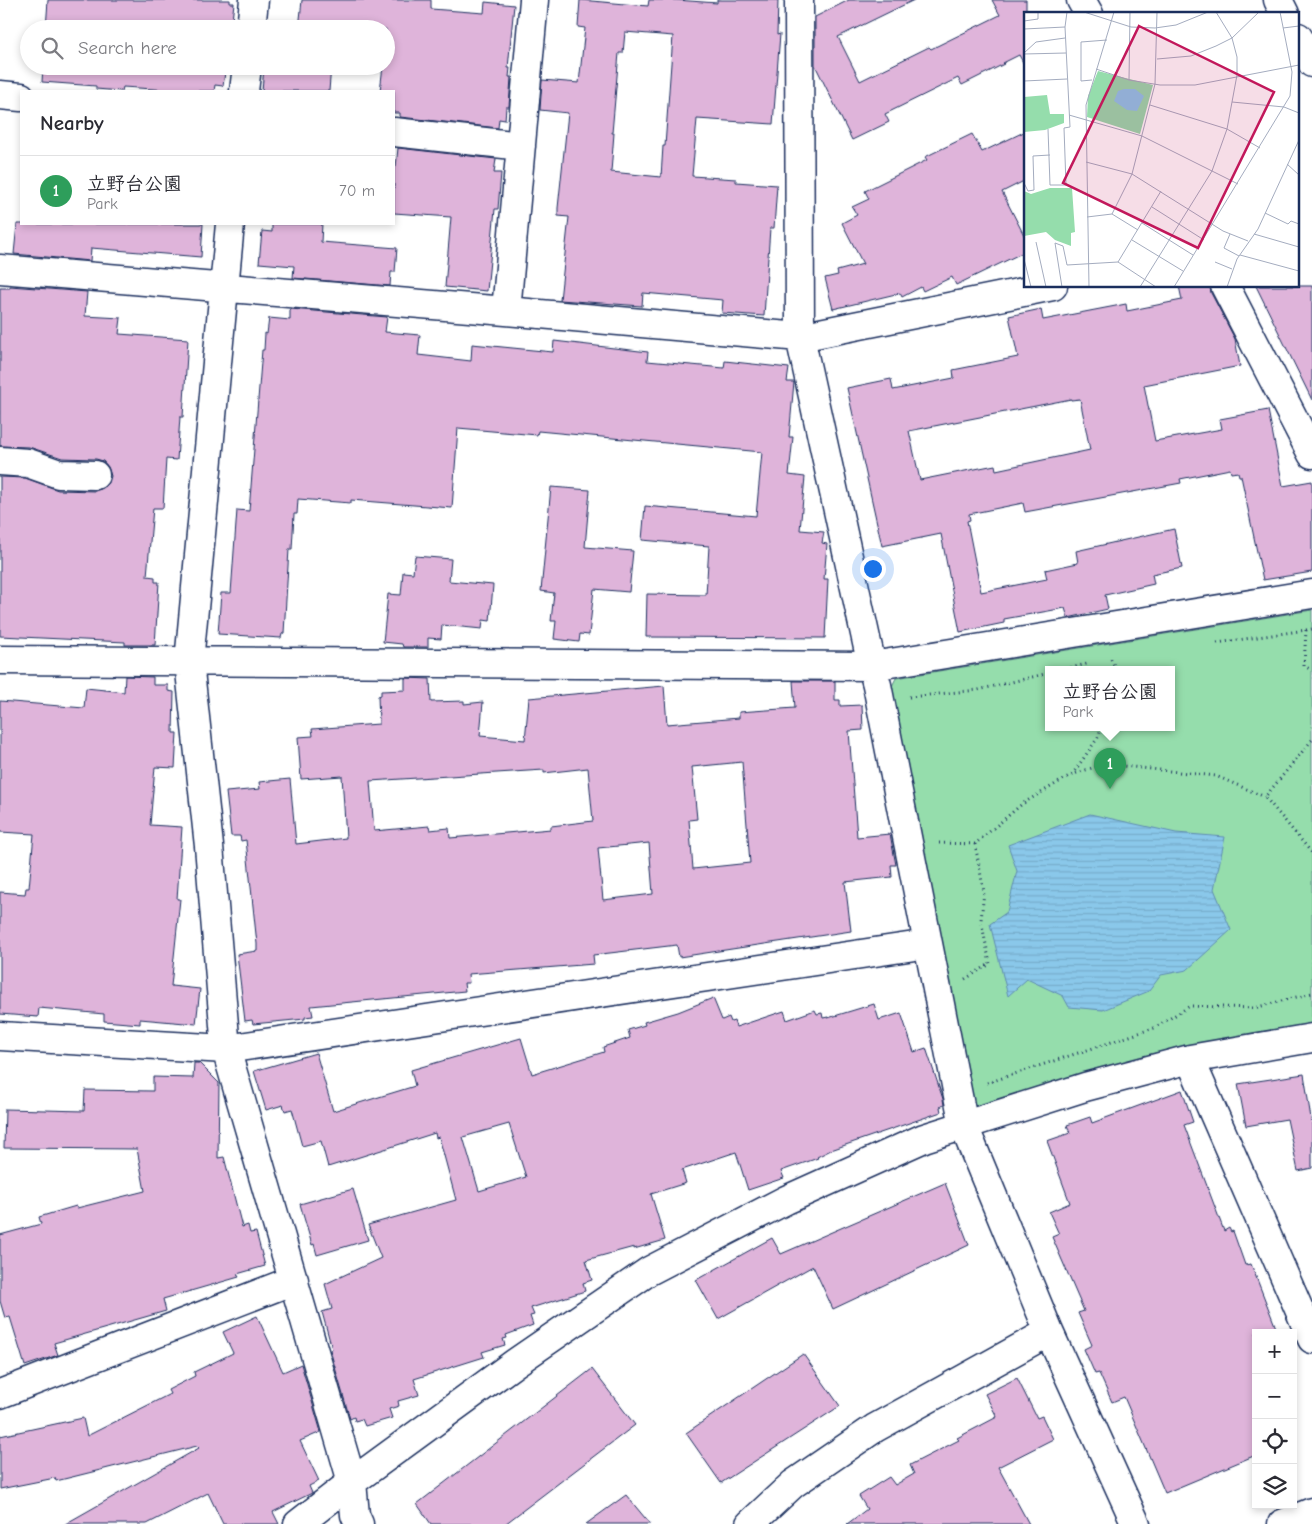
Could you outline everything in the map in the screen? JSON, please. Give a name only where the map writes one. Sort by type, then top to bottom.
[{"type":"street","points":[[252,20],[254,0]]},
{"type":"street","points":[[506,310],[534,0]]},
{"type":"street","points":[[799,0],[800,337],[877,684],[964,1126],[1049,1332],[1136,1524]]},
{"type":"street","points":[[1082,0],[1088,12]]},
{"type":"street","points":[[1278,0],[1284,12]]},
{"type":"street","points":[[1300,41],[1312,63]]},
{"type":"street","points":[[244,90],[246,75]]},
{"type":"street","points":[[0,95],[20,97]]},
{"type":"street","points":[[395,132],[521,146]]},
{"type":"street","points":[[230,225],[189,662],[209,846],[226,1049],[352,1482],[355,1515],[359,1524]]},
{"type":"street","points":[[0,269],[506,310],[800,337],[1043,288]]},
{"type":"street","points":[[1226,288],[1312,454]]},
{"type":"street","points":[[0,461],[28,463],[59,474],[95,475]]},
{"type":"street","points":[[0,660],[872,666],[1312,594]]},
{"type":"street","points":[[0,1036],[226,1049],[928,944]]},
{"type":"street","points":[[298,1524],[352,1482],[515,1363],[649,1271],[786,1200],[924,1138],[1084,1087],[1190,1059],[1312,1038]]},
{"type":"street","points":[[1190,1059],[1312,1339]]},
{"type":"street","points":[[0,1394],[294,1280]]},
{"type":"street","points":[[750,1524],[793,1484],[875,1428],[1049,1332]]},
{"type":"street","points":[[1282,1524],[1312,1512]]},
{"type":"path","points":[[1208,644],[1312,629]]},
{"type":"path","points":[[1306,630],[1304,666],[1312,670]]},
{"type":"path","points":[[1102,660],[1120,657]]},
{"type":"path","points":[[1111,658],[1114,666]]},
{"type":"path","points":[[1078,666],[1094,662]]},
{"type":"path","points":[[908,706],[907,697],[978,690],[1045,674]]},
{"type":"path","points":[[1071,775],[1100,731]]},
{"type":"path","points":[[1265,797],[1312,740]]},
{"type":"path","points":[[930,842],[975,844],[1022,804],[1071,775],[1104,764],[1216,776],[1265,797],[1312,852]]},
{"type":"path","points":[[956,983],[990,964],[981,920],[984,892],[975,844]]},
{"type":"path","points":[[980,1079],[987,1084],[1154,1028],[1190,1006],[1254,1008],[1312,993]]},
{"type":"green space","points":[[1312,610],[1312,1030],[980,1108],[970,1103],[890,690],[896,678]]},
{"type":"water","points":[[1090,814],[1176,833],[1225,837],[1214,889],[1231,930],[1187,970],[1161,975],[1149,991],[1103,1010],[1069,1007],[1063,996],[1027,979],[1008,996],[990,924],[1007,912],[1017,871],[1008,845]]},
{"type":"building","points":[[48,0],[230,0],[230,3],[234,3],[232,20],[47,20]]},
{"type":"building","points":[[302,0],[431,0],[431,9],[484,13],[485,2],[514,5],[508,68],[510,68],[509,77],[511,77],[509,107],[506,107],[505,120],[499,119],[498,128],[400,117],[400,113],[395,113],[395,90],[380,90],[382,75],[395,75],[395,20],[300,20]]},
{"type":"building","points":[[580,0],[648,6],[649,0],[717,3],[717,0],[778,0],[777,35],[780,34],[773,124],[697,119],[692,176],[736,179],[736,182],[777,185],[774,228],[770,228],[764,316],[722,313],[723,300],[643,293],[642,306],[560,300],[569,217],[558,216],[558,208],[568,113],[540,110],[542,80],[579,83],[585,28],[578,27]],"holes":[[[625,32],[673,36],[661,177],[611,172],[614,133],[612,133],[619,53],[623,53]]]},
{"type":"building","points":[[849,0],[914,0],[838,37],[860,81],[1000,15],[992,0],[1026,0],[1026,12],[1024,12],[1024,64],[1019,55],[962,85],[958,78],[885,114],[889,122],[852,140],[815,65],[815,17]]},
{"type":"building","points":[[42,75],[225,75],[223,86],[215,85],[214,90],[123,87],[122,90],[108,90],[96,89],[96,86],[42,82]]},
{"type":"building","points":[[263,75],[330,75],[329,90],[262,90]]},
{"type":"building","points":[[1024,132],[1024,181],[1002,192],[1024,235],[1024,252],[956,285],[952,277],[923,291],[921,287],[902,297],[900,293],[833,309],[825,278],[838,275],[837,271],[863,264],[842,223],[857,215],[852,207],[869,199],[865,191],[927,160],[925,157],[972,134],[982,152]]},
{"type":"building","points":[[398,148],[496,159],[494,173],[501,173],[498,209],[495,209],[487,291],[445,287],[451,217],[395,213]]},
{"type":"building","points":[[17,224],[203,225],[201,257],[91,248],[90,261],[14,254]]},
{"type":"building","points":[[272,225],[322,225],[321,242],[397,248],[395,272],[391,272],[390,286],[293,278],[294,266],[259,263],[262,231],[272,232]]},
{"type":"building","points":[[10,286],[87,292],[85,316],[121,318],[119,334],[188,339],[183,417],[180,417],[177,460],[166,459],[163,508],[153,508],[147,576],[155,577],[155,582],[159,582],[155,645],[125,645],[125,642],[0,636],[0,477],[25,478],[58,490],[95,491],[109,483],[111,476],[108,467],[103,461],[96,459],[62,458],[29,447],[0,446],[0,288],[10,288]]},
{"type":"building","points":[[1300,286],[1312,286],[1312,400],[1257,288],[1300,288]]},
{"type":"building","points":[[1179,288],[1210,288],[1211,293],[1235,339],[1240,366],[1144,385],[1155,441],[1222,429],[1220,419],[1268,410],[1283,486],[1312,481],[1312,572],[1263,580],[1241,476],[1239,476],[1238,472],[1231,473],[1230,469],[1180,479],[1181,483],[1025,512],[1023,503],[969,514],[970,520],[967,521],[981,592],[1047,579],[1045,570],[1078,563],[1076,551],[1174,529],[1182,568],[1152,574],[1154,584],[1105,595],[1108,609],[1068,618],[1065,608],[1004,619],[1004,623],[960,632],[941,534],[882,546],[847,388],[891,379],[893,390],[954,378],[953,370],[1018,357],[1009,316],[1041,309],[1043,320],[1126,304],[1127,311],[1182,300]],"holes":[[[1071,399],[1080,399],[1090,450],[996,470],[995,465],[920,480],[909,431]]]},
{"type":"building","points":[[290,309],[387,317],[385,332],[420,335],[418,355],[471,361],[472,344],[553,352],[554,341],[648,352],[647,361],[724,368],[725,361],[789,368],[787,382],[794,382],[789,437],[793,437],[789,475],[805,477],[800,530],[824,532],[822,543],[827,544],[824,579],[828,579],[825,638],[646,637],[647,594],[706,595],[709,546],[642,540],[645,506],[756,516],[762,452],[538,431],[537,435],[458,428],[452,508],[351,500],[351,503],[298,499],[297,514],[294,514],[292,549],[289,549],[284,633],[281,638],[218,634],[221,593],[231,593],[237,510],[249,511],[265,333],[267,334],[269,318],[290,320]]},
{"type":"building","points":[[551,487],[590,490],[585,547],[633,551],[629,592],[594,589],[589,635],[580,634],[579,642],[554,639],[556,621],[551,621],[554,593],[541,591]]},
{"type":"building","points":[[415,556],[451,559],[449,581],[493,585],[490,621],[483,620],[482,629],[442,625],[441,639],[428,638],[428,647],[403,647],[402,644],[383,642],[388,594],[401,595],[403,572],[413,573]]},
{"type":"building","points":[[125,676],[153,677],[153,685],[168,685],[168,691],[174,692],[173,733],[177,733],[175,768],[155,767],[150,825],[182,827],[177,899],[180,899],[171,986],[200,989],[196,1024],[140,1019],[140,1024],[104,1021],[104,1014],[39,1008],[38,1017],[0,1014],[0,892],[25,894],[26,888],[29,888],[34,834],[0,832],[0,701],[84,708],[86,688],[124,692]]},
{"type":"building","points":[[405,678],[430,679],[431,702],[464,701],[464,704],[483,702],[480,736],[525,740],[529,698],[664,686],[667,724],[739,718],[739,712],[795,708],[793,681],[835,681],[835,700],[840,700],[840,706],[862,705],[863,730],[849,731],[857,837],[890,834],[896,865],[891,865],[892,877],[845,882],[851,931],[679,957],[677,945],[593,955],[594,964],[468,974],[469,983],[464,983],[465,991],[311,1006],[313,1016],[305,1017],[305,1019],[253,1024],[252,1020],[245,1021],[237,954],[257,951],[257,944],[246,840],[241,841],[240,836],[231,836],[226,792],[260,789],[259,782],[290,779],[296,844],[346,838],[342,776],[301,779],[298,737],[313,736],[312,729],[379,724],[378,696],[381,695],[381,691],[405,690]],"holes":[[[742,762],[750,863],[693,869],[689,820],[697,819],[692,767]],[[588,768],[593,821],[551,826],[551,829],[450,838],[449,828],[430,830],[429,826],[374,831],[370,781],[544,770],[544,773]],[[649,843],[653,894],[603,900],[598,848]]]},
{"type":"building","points":[[713,998],[722,1020],[729,1017],[731,1022],[734,1021],[736,1027],[784,1011],[787,1020],[815,1010],[817,1014],[822,1013],[823,1018],[828,1018],[874,1004],[879,1020],[901,1013],[914,1052],[926,1048],[944,1105],[940,1107],[941,1112],[831,1150],[818,1158],[781,1171],[784,1178],[748,1190],[736,1152],[682,1170],[686,1183],[651,1194],[665,1240],[586,1260],[592,1280],[583,1283],[585,1291],[531,1308],[534,1315],[530,1316],[533,1325],[506,1335],[507,1338],[503,1339],[505,1345],[482,1352],[484,1357],[414,1379],[419,1395],[398,1401],[399,1406],[389,1409],[392,1418],[365,1426],[362,1419],[355,1421],[354,1417],[350,1419],[330,1350],[332,1349],[322,1312],[332,1309],[325,1284],[381,1258],[368,1225],[456,1200],[439,1137],[436,1138],[435,1133],[328,1167],[321,1141],[302,1146],[292,1109],[285,1111],[283,1105],[266,1110],[254,1071],[316,1053],[333,1111],[415,1086],[411,1070],[521,1038],[532,1074],[604,1052],[603,1047],[630,1038],[628,1030],[645,1025],[644,1022],[678,1012]],"holes":[[[509,1124],[526,1177],[479,1191],[463,1137]]]},
{"type":"building","points":[[194,1063],[199,1063],[219,1083],[218,1158],[224,1157],[242,1227],[248,1225],[250,1233],[256,1232],[265,1266],[237,1274],[239,1277],[163,1299],[166,1311],[54,1343],[58,1355],[25,1366],[10,1317],[5,1318],[0,1301],[0,1235],[41,1224],[39,1217],[76,1206],[77,1208],[145,1191],[137,1149],[4,1148],[5,1109],[84,1111],[85,1090],[153,1091],[153,1077],[193,1078]]},
{"type":"building","points":[[1304,1074],[1312,1125],[1312,1168],[1298,1171],[1287,1119],[1246,1126],[1238,1084]]},
{"type":"building","points":[[1182,1090],[1193,1122],[1184,1125],[1224,1231],[1229,1228],[1231,1232],[1233,1231],[1245,1265],[1251,1264],[1276,1329],[1252,1329],[1252,1457],[1165,1493],[1124,1397],[1112,1402],[1099,1373],[1095,1374],[1084,1349],[1092,1345],[1078,1313],[1084,1311],[1052,1237],[1059,1234],[1049,1212],[1070,1203],[1047,1141],[1070,1133],[1067,1125],[1090,1117],[1092,1123]]},
{"type":"building","points":[[945,1183],[969,1245],[833,1309],[813,1266],[718,1319],[696,1280],[772,1238],[781,1254]]},
{"type":"building","points":[[353,1189],[368,1240],[317,1255],[314,1244],[312,1245],[300,1204]]},
{"type":"building","points":[[257,1316],[283,1372],[301,1364],[321,1432],[300,1441],[319,1481],[309,1486],[312,1493],[273,1512],[279,1524],[223,1524],[208,1493],[147,1524],[65,1524],[199,1448],[197,1446],[56,1481],[55,1478],[0,1489],[0,1436],[83,1418],[87,1436],[170,1394],[168,1390],[195,1376],[194,1372],[233,1353],[223,1332]]},
{"type":"building","points":[[803,1354],[840,1406],[721,1483],[686,1433]]},
{"type":"building","points":[[592,1369],[635,1425],[505,1524],[431,1524],[417,1504]]},
{"type":"building","points":[[1017,1378],[1037,1418],[1042,1416],[1053,1439],[998,1467],[1029,1524],[847,1524],[867,1509],[859,1496],[889,1477],[895,1485],[914,1474],[910,1465],[959,1440],[957,1438],[997,1417],[985,1394]]},
{"type":"building","points":[[626,1495],[650,1524],[586,1524]]},
{"type":"place","name":"立野台公園","points":[[1110,789]]}]
